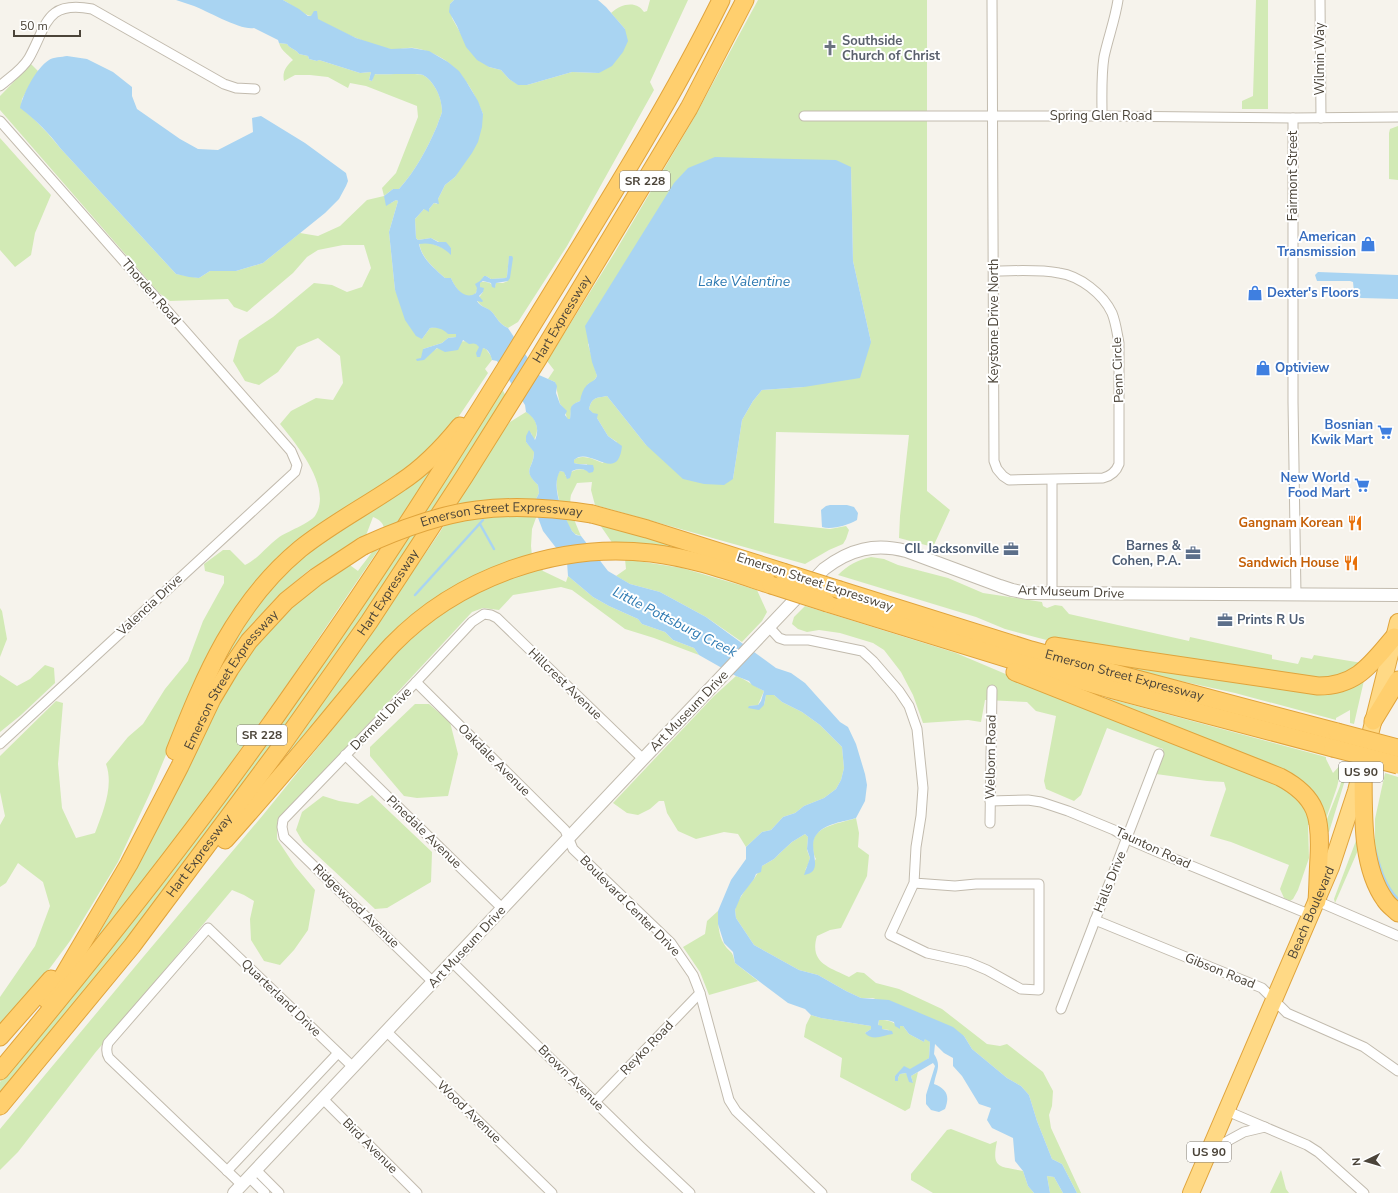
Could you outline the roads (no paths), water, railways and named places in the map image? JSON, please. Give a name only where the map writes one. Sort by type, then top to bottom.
[{"type":"highway","name":"Hart Expressway","points":[[0,1071],[73,984],[203,817],[306,674],[389,552],[499,380],[638,151],[721,0]]},
{"type":"highway","name":"Hart Expressway","points":[[0,1107],[132,946],[282,745],[364,628],[538,359],[689,108],[746,0]]},
{"type":"highway","points":[[139,844],[201,687],[225,638],[245,608],[279,568],[300,549],[320,534],[401,482],[427,461],[454,433],[499,380]]},
{"type":"highway","name":"Emerson Street Expressway","points":[[0,1065],[55,988],[103,908],[180,766],[212,699],[249,641],[286,601],[301,588],[363,546],[422,522],[452,514],[476,510],[532,508],[592,514],[647,529],[840,590],[945,631]]},
{"type":"highway","name":"Emerson Street Expressway","points":[[132,946],[292,764],[393,644],[413,626],[449,599],[498,574],[543,560],[574,555],[615,552],[645,553],[681,558],[705,564],[827,603],[1110,672],[1335,740],[1398,765]]},
{"type":"highway","points":[[945,631],[1009,635],[1068,649],[1318,686],[1345,682],[1362,673],[1396,629]]},
{"type":"highway","name":"Beach Boulevard","points":[[1191,1193],[1331,867],[1346,823],[1363,762],[1396,629]]},
{"type":"highway","points":[[945,631],[1001,666],[1290,782],[1306,796],[1314,810],[1319,825],[1320,841],[1314,908]]},
{"type":"highway","points":[[1374,721],[1398,680]]},
{"type":"highway","name":"Emerson Street Expressway","points":[[1335,740],[1398,748]]},
{"type":"highway","points":[[1363,762],[1367,856],[1373,878],[1385,900],[1398,913]]},
{"type":"highway","points":[[0,1038],[54,975],[103,908]]},
{"type":"street","name":"Keystone Drive North","points":[[992,0],[994,461],[997,469],[1009,480],[1052,480]]},
{"type":"street","points":[[1102,116],[1102,71],[1108,42],[1116,16],[1118,0]]},
{"type":"street","name":"Wilmin Way","points":[[1320,0],[1321,118]]},
{"type":"street","points":[[0,86],[29,59],[47,20],[55,11],[64,6],[73,5],[92,9],[224,84],[236,88],[255,89]]},
{"type":"street","name":"Spring Glen Road","points":[[804,116],[1398,117]]},
{"type":"street","name":"Fairmont Street","points":[[1293,118],[1293,402],[1296,595]]},
{"type":"street","name":"Thorden Road","points":[[0,121],[291,451],[297,465]]},
{"type":"street","name":"Penn Circle","points":[[994,271],[1046,271],[1061,273],[1075,278],[1088,286],[1100,297],[1111,313],[1116,328],[1119,343],[1119,464],[1113,474],[1103,478],[1052,480]]},
{"type":"street","name":"Valencia Drive","points":[[0,744],[295,472],[297,465]]},
{"type":"street","points":[[1052,480],[1052,593]]},
{"type":"street","name":"Art Museum Drive","points":[[245,1181],[824,569],[842,557],[865,549],[893,547],[1012,590],[1027,593],[1398,595]]},
{"type":"street","name":"Dermell Drive","points":[[282,828],[283,820],[472,622],[484,614]]},
{"type":"street","name":"Hillcrest Avenue","points":[[484,614],[497,618],[643,759]]},
{"type":"street","points":[[769,627],[779,638],[785,640],[809,640],[862,651],[873,661],[899,691],[909,706],[917,729],[923,788],[921,816],[916,847],[914,883],[890,935],[927,953],[974,965],[987,970],[1021,989],[1039,990],[1039,884],[976,884],[955,886],[914,883]]},
{"type":"street","name":"Oakdale Avenue","points":[[416,682],[566,830],[569,839]]},
{"type":"street","name":"Welborn Road","points":[[990,823],[992,690]]},
{"type":"street","name":"Halls Drive","points":[[1061,1009],[1159,754]]},
{"type":"street","name":"Pinedale Avenue","points":[[345,755],[503,909]]},
{"type":"street","name":"Taunton Road","points":[[990,801],[1028,800],[1041,802],[1075,813],[1114,830],[1160,853],[1314,908],[1398,936]]},
{"type":"street","name":"Ridgewood Avenue","points":[[282,828],[284,837],[433,982]]},
{"type":"street","name":"Boulevard Center Drive","points":[[569,839],[573,849],[671,943],[694,975],[729,1100],[736,1111],[822,1193]]},
{"type":"street","name":"Gibson Road","points":[[1095,920],[1262,988],[1287,1013],[1364,1047],[1398,1071]]},
{"type":"street","name":"Quarterland Drive","points":[[227,1171],[109,1058],[106,1048],[108,1043],[208,928],[353,1067]]},
{"type":"street","name":"Brown Avenue","points":[[452,962],[690,1193]]},
{"type":"street","name":"Reyko Road","points":[[595,1102],[700,992]]},
{"type":"street","name":"Wood Avenue","points":[[387,1032],[552,1193]]},
{"type":"street","points":[[265,1193],[227,1171],[338,1053]]},
{"type":"street","name":"Bird Avenue","points":[[323,1099],[417,1193]]},
{"type":"street","points":[[1227,1111],[1307,1145],[1318,1152],[1364,1193]]},
{"type":"street","points":[[1210,1150],[1244,1132],[1266,1127]]},
{"type":"street","points":[[245,1181],[279,1193]]},
{"type":"water","points":[[176,0],[283,0],[308,16],[311,16],[314,11],[317,11],[318,19],[356,38],[391,49],[412,48],[429,51],[448,62],[459,71],[478,101],[483,114],[482,127],[478,142],[472,153],[455,177],[445,185],[438,199],[439,204],[434,203],[429,209],[429,212],[424,209],[415,219],[416,238],[418,240],[431,238],[438,242],[446,242],[451,248],[451,255],[436,245],[419,244],[426,259],[433,267],[445,278],[451,278],[455,286],[461,292],[468,295],[476,293],[477,288],[475,284],[484,276],[491,279],[506,278],[509,256],[512,256],[510,278],[508,281],[496,283],[495,288],[492,287],[491,283],[483,281],[480,283],[480,287],[484,288],[483,292],[479,296],[483,301],[477,301],[480,305],[490,310],[501,323],[508,328],[539,375],[555,382],[557,386],[556,393],[560,404],[567,411],[565,415],[568,419],[570,419],[572,406],[580,401],[584,388],[597,376],[592,362],[585,326],[674,183],[688,168],[715,157],[836,160],[851,167],[853,261],[871,342],[860,378],[804,387],[762,390],[753,401],[742,420],[733,479],[724,485],[704,484],[683,479],[646,445],[607,396],[597,398],[593,400],[589,409],[593,413],[598,414],[597,418],[608,436],[622,446],[619,457],[615,463],[609,464],[587,457],[580,457],[574,460],[574,463],[593,465],[593,472],[589,473],[583,469],[577,469],[572,471],[570,478],[567,479],[564,472],[560,471],[557,478],[557,494],[565,518],[572,531],[576,535],[581,536],[608,571],[630,584],[660,592],[706,617],[776,668],[791,673],[805,683],[840,722],[848,727],[856,744],[867,785],[865,801],[856,818],[825,827],[817,834],[813,845],[815,864],[811,873],[804,875],[810,858],[807,849],[808,837],[805,834],[792,842],[774,859],[762,866],[761,872],[756,874],[741,896],[735,910],[736,918],[754,945],[799,970],[818,975],[861,998],[889,1000],[953,1027],[964,1036],[972,1049],[1007,1078],[1021,1086],[1029,1095],[1037,1121],[1052,1159],[1062,1164],[1077,1193],[1063,1193],[1054,1177],[1047,1176],[1050,1193],[1034,1193],[1028,1186],[1023,1171],[1015,1161],[1013,1138],[992,1128],[987,1120],[991,1108],[979,1104],[962,1076],[953,1066],[953,1058],[944,1053],[935,1044],[934,1054],[938,1062],[938,1069],[934,1084],[945,1091],[947,1097],[945,1109],[939,1112],[931,1110],[926,1104],[926,1095],[935,1066],[933,1063],[911,1076],[913,1083],[909,1082],[906,1073],[900,1074],[898,1081],[895,1081],[895,1076],[904,1066],[910,1069],[929,1058],[930,1042],[925,1039],[924,1042],[909,1034],[903,1026],[900,1026],[900,1029],[895,1026],[894,1022],[887,1020],[879,1020],[878,1025],[882,1026],[882,1029],[892,1031],[893,1034],[875,1038],[868,1036],[865,1033],[871,1029],[871,1026],[811,1015],[805,1009],[788,1003],[735,963],[733,952],[724,943],[718,924],[718,911],[731,880],[746,859],[746,847],[762,832],[771,830],[783,817],[795,813],[804,806],[824,798],[836,789],[841,780],[844,768],[842,747],[820,725],[802,712],[782,702],[774,695],[766,695],[764,705],[759,710],[748,708],[749,706],[758,705],[764,691],[752,685],[749,681],[736,676],[699,655],[694,648],[673,640],[665,632],[642,624],[638,619],[593,597],[568,576],[567,562],[543,531],[537,515],[536,499],[539,493],[538,485],[533,480],[529,472],[534,452],[526,442],[526,436],[529,430],[535,440],[537,432],[536,424],[532,417],[526,412],[525,405],[497,361],[492,360],[488,351],[483,348],[480,357],[477,357],[476,353],[479,347],[474,343],[469,344],[463,340],[458,350],[445,352],[437,348],[424,360],[417,361],[416,359],[421,358],[423,349],[442,343],[448,338],[456,337],[456,334],[448,334],[440,329],[430,328],[422,339],[416,336],[405,320],[395,290],[389,232],[398,201],[396,200],[386,206],[384,196],[393,189],[399,189],[405,182],[421,159],[437,126],[442,109],[439,95],[432,83],[423,75],[415,74],[375,74],[372,81],[369,80],[371,72],[360,73],[319,60],[309,59],[308,56],[299,54],[287,44],[279,43],[278,40],[254,28],[241,27],[194,6]]},
{"type":"water","points":[[454,0],[598,0],[625,29],[628,41],[623,52],[612,66],[599,73],[572,72],[527,85],[518,85],[509,79],[501,70],[489,67],[477,60],[466,47],[449,12],[450,4]]},
{"type":"water","points":[[67,56],[87,59],[113,72],[132,87],[132,96],[137,109],[180,139],[198,149],[218,150],[253,132],[252,118],[261,116],[305,143],[346,173],[348,181],[346,186],[339,199],[325,213],[263,263],[236,271],[210,271],[199,278],[176,274],[47,132],[20,108],[27,89],[39,69],[51,59]]},
{"type":"water","points":[[1318,272],[1398,275],[1398,299],[1361,298],[1356,296],[1354,292],[1353,282],[1317,281],[1315,275]]},
{"type":"water","points":[[830,505],[847,505],[854,507],[858,513],[857,520],[849,524],[830,528],[822,527],[821,510]]},
{"type":"waterway","points":[[415,595],[483,520]]},
{"type":"waterway","points":[[480,524],[494,549]]},
{"type":"waterway","points":[[1375,849],[1386,882],[1393,894],[1398,899]]},
{"type":"place","name":"Southside Church of Christ","points":[[830,48]]},
{"type":"place","name":"American Transmission","points":[[1368,244]]},
{"type":"place","name":"Dexter's Floors","points":[[1255,293]]},
{"type":"place","name":"Optiview","points":[[1263,368]]},
{"type":"place","name":"Bosnian Kwik Mart","points":[[1385,432]]},
{"type":"place","name":"New World Food Mart","points":[[1362,485]]},
{"type":"place","name":"Gangnam Korean","points":[[1355,523]]},
{"type":"place","name":"CIL Jacksonville","points":[[1011,549]]},
{"type":"place","name":"Barnes & Cohen, P.A.","points":[[1193,553]]},
{"type":"place","name":"Sandwich House","points":[[1351,563]]},
{"type":"place","name":"Prints R Us","points":[[1225,620]]},
{"type":"water label","name":"Lake Valentine","points":[[744,281]]},
{"type":"water label","name":"Little Pottsburg Creek","points":[[675,622]]}]
